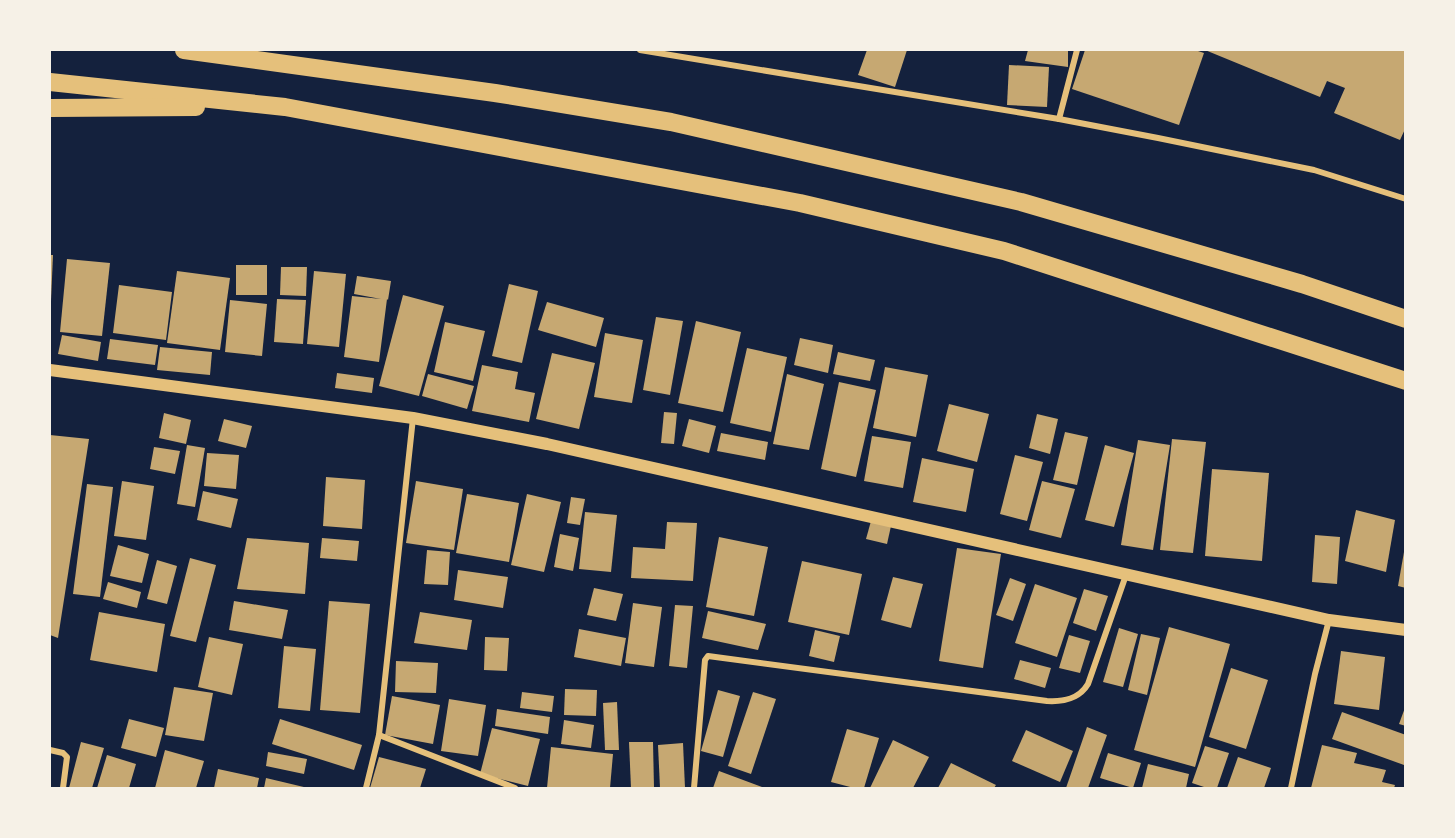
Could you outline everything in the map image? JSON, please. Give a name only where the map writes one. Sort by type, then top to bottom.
[{"type":"highway","points":[[184,50],[495,93],[671,122],[1043,207],[1302,284],[1406,319]]},
{"type":"highway","points":[[50,82],[285,107],[800,202],[1004,251],[1406,381]]},
{"type":"highway","points":[[50,108],[285,107]]},
{"type":"main road","points":[[50,370],[413,418],[547,444],[1329,620],[1406,630]]},
{"type":"street","points":[[640,50],[1059,119],[1314,170],[1406,199]]},
{"type":"street","points":[[1059,119],[1077,50]]},
{"type":"street","points":[[366,789],[378,735],[413,418]]},
{"type":"street","points":[[693,789],[705,660],[708,656],[1047,702],[1065,700],[1083,691],[1088,684],[1126,574]]},
{"type":"street","points":[[1292,789],[1315,674],[1329,620]]},
{"type":"street","points":[[378,735],[515,789]]},
{"type":"street","points":[[50,750],[63,753],[67,757],[63,789]]},
{"type":"building","points":[[867,50],[907,50],[895,87],[858,75]]},
{"type":"building","points":[[1028,50],[1068,50],[1068,67],[1025,61]]},
{"type":"building","points":[[1085,50],[1195,50],[1204,53],[1179,125],[1072,89]]},
{"type":"building","points":[[1205,50],[1406,50],[1406,127],[1400,140],[1334,113],[1345,88],[1327,81],[1320,97]]},
{"type":"building","points":[[1009,65],[1049,67],[1047,107],[1007,105]]},
{"type":"building","points":[[50,255],[53,255],[51,301],[50,301]]},
{"type":"building","points":[[67,259],[110,263],[102,336],[60,332]]},
{"type":"building","points":[[236,265],[267,265],[267,295],[236,295]]},
{"type":"building","points":[[281,267],[307,267],[306,296],[280,295]]},
{"type":"building","points":[[177,271],[230,278],[220,350],[167,343]]},
{"type":"building","points":[[314,271],[346,274],[339,347],[307,344]]},
{"type":"building","points":[[357,276],[391,281],[379,362],[344,357],[352,296],[381,299],[354,294]]},
{"type":"building","points":[[509,284],[538,291],[522,363],[492,356]]},
{"type":"building","points":[[119,285],[172,292],[166,340],[113,333]]},
{"type":"building","points":[[403,295],[444,306],[419,396],[379,386]]},
{"type":"building","points":[[277,299],[306,300],[303,344],[274,342]]},
{"type":"building","points":[[230,300],[267,304],[262,356],[225,352]]},
{"type":"building","points":[[547,302],[604,318],[596,347],[538,330]]},
{"type":"building","points":[[656,317],[683,321],[670,395],[643,390]]},
{"type":"building","points":[[696,321],[741,332],[723,412],[678,403]]},
{"type":"building","points":[[445,322],[485,331],[473,381],[434,372]]},
{"type":"building","points":[[605,333],[643,340],[632,403],[594,397]]},
{"type":"building","points":[[62,335],[101,342],[98,361],[58,354]]},
{"type":"building","points":[[800,338],[833,345],[828,373],[794,365]]},
{"type":"building","points":[[110,339],[158,345],[155,365],[107,359]]},
{"type":"building","points":[[160,347],[212,352],[210,375],[157,370]]},
{"type":"building","points":[[747,348],[787,357],[771,432],[730,423]]},
{"type":"building","points":[[838,352],[875,360],[870,381],[833,374]]},
{"type":"building","points":[[552,353],[595,363],[579,429],[536,419]]},
{"type":"building","points":[[482,365],[518,372],[515,389],[535,393],[529,422],[472,411]]},
{"type":"building","points":[[885,367],[928,375],[916,437],[873,428]]},
{"type":"building","points":[[337,373],[374,378],[372,393],[335,388]]},
{"type":"building","points":[[428,374],[474,386],[467,409],[422,396]]},
{"type":"building","points":[[787,374],[824,384],[809,450],[773,444]]},
{"type":"building","points":[[839,382],[876,390],[856,477],[821,469]]},
{"type":"building","points":[[949,404],[989,414],[977,462],[937,451]]},
{"type":"building","points":[[664,412],[677,413],[674,444],[661,443]]},
{"type":"building","points":[[164,413],[191,420],[186,444],[159,438]]},
{"type":"building","points":[[1037,414],[1058,419],[1050,454],[1029,448]]},
{"type":"building","points":[[224,419],[252,426],[246,448],[218,441]]},
{"type":"building","points":[[689,419],[716,426],[709,453],[682,446]]},
{"type":"building","points":[[1065,432],[1088,437],[1077,485],[1053,480]]},
{"type":"building","points":[[721,433],[768,442],[765,460],[717,451]]},
{"type":"building","points":[[50,435],[89,439],[58,638],[50,635]]},
{"type":"building","points":[[872,436],[911,442],[903,488],[864,481]]},
{"type":"building","points":[[1172,439],[1206,442],[1193,553],[1160,550]]},
{"type":"building","points":[[1138,440],[1170,445],[1153,550],[1121,545]]},
{"type":"building","points":[[187,445],[205,448],[195,507],[177,504]]},
{"type":"building","points":[[1105,445],[1134,453],[1114,527],[1085,520]]},
{"type":"building","points":[[154,447],[180,451],[175,474],[150,469]]},
{"type":"building","points":[[207,453],[239,455],[236,489],[204,486]]},
{"type":"building","points":[[1015,455],[1043,462],[1027,521],[1000,514]]},
{"type":"building","points":[[922,458],[974,469],[966,512],[913,502]]},
{"type":"building","points":[[1212,469],[1269,473],[1262,561],[1205,556]]},
{"type":"building","points":[[326,477],[365,480],[362,529],[323,526]]},
{"type":"building","points":[[122,481],[154,486],[146,540],[114,536]]},
{"type":"building","points":[[416,481],[463,489],[454,550],[406,543]]},
{"type":"building","points":[[1042,481],[1075,489],[1061,538],[1029,530]]},
{"type":"building","points":[[87,484],[113,487],[100,597],[73,594]]},
{"type":"building","points":[[203,491],[238,499],[231,528],[197,520]]},
{"type":"building","points":[[467,494],[519,503],[509,562],[456,553]]},
{"type":"building","points":[[527,494],[561,502],[544,572],[511,565]]},
{"type":"building","points":[[571,497],[585,499],[580,525],[567,523]]},
{"type":"building","points":[[1356,510],[1395,520],[1386,572],[1345,561]]},
{"type":"building","points":[[585,512],[617,515],[611,572],[579,569]]},
{"type":"building","points":[[871,521],[891,526],[887,544],[866,539]]},
{"type":"building","points":[[667,522],[697,523],[693,581],[631,578],[633,547],[665,549]]},
{"type":"building","points":[[560,534],[579,538],[573,571],[554,567]]},
{"type":"building","points":[[1315,535],[1340,537],[1337,584],[1312,582]]},
{"type":"building","points":[[719,537],[768,547],[754,616],[706,607]]},
{"type":"building","points":[[247,538],[309,543],[305,594],[237,589]]},
{"type":"building","points":[[322,538],[359,541],[357,561],[320,558]]},
{"type":"building","points":[[118,545],[149,554],[142,583],[110,576]]},
{"type":"building","points":[[957,548],[1001,554],[983,668],[939,661]]},
{"type":"building","points":[[427,550],[450,552],[448,585],[424,584]]},
{"type":"building","points":[[1404,552],[1406,552],[1406,588],[1398,586]]},
{"type":"building","points":[[190,558],[216,565],[196,642],[170,636]]},
{"type":"building","points":[[157,560],[177,566],[167,604],[147,599]]},
{"type":"building","points":[[802,561],[862,574],[849,635],[788,622]]},
{"type":"building","points":[[458,570],[508,577],[503,608],[454,600]]},
{"type":"building","points":[[893,577],[923,584],[911,628],[881,620]]},
{"type":"building","points":[[1010,578],[1026,584],[1013,621],[996,615]]},
{"type":"building","points":[[108,582],[141,592],[137,608],[103,599]]},
{"type":"building","points":[[1035,584],[1077,598],[1057,657],[1015,643]]},
{"type":"building","points":[[594,588],[623,594],[616,621],[587,615]]},
{"type":"building","points":[[1084,589],[1108,596],[1096,631],[1073,623]]},
{"type":"building","points":[[234,601],[288,610],[282,639],[229,630]]},
{"type":"building","points":[[329,601],[370,604],[360,713],[320,710]]},
{"type":"building","points":[[633,603],[662,607],[654,667],[625,663]]},
{"type":"building","points":[[675,605],[693,606],[687,668],[669,666]]},
{"type":"building","points":[[708,611],[766,624],[758,650],[702,638]]},
{"type":"building","points":[[99,612],[165,624],[157,672],[90,660]]},
{"type":"building","points":[[420,612],[472,620],[467,650],[414,643]]},
{"type":"building","points":[[1169,627],[1230,644],[1195,767],[1134,750]]},
{"type":"building","points":[[1119,628],[1138,634],[1123,687],[1103,682]]},
{"type":"building","points":[[579,629],[626,638],[621,666],[574,657]]},
{"type":"building","points":[[815,630],[840,636],[834,662],[809,656]]},
{"type":"building","points":[[1141,634],[1160,638],[1147,695],[1128,690]]},
{"type":"building","points":[[1069,635],[1090,641],[1080,673],[1059,668]]},
{"type":"building","points":[[209,637],[243,644],[232,695],[198,687]]},
{"type":"building","points":[[485,637],[509,638],[507,671],[484,670]]},
{"type":"building","points":[[284,646],[316,649],[310,711],[278,708]]},
{"type":"building","points":[[1341,651],[1385,657],[1379,710],[1334,704]]},
{"type":"building","points":[[1020,660],[1051,668],[1045,688],[1014,679]]},
{"type":"building","points":[[396,661],[438,663],[436,693],[395,692]]},
{"type":"building","points":[[1231,668],[1268,680],[1246,749],[1209,737]]},
{"type":"building","points":[[174,687],[213,693],[204,741],[165,735]]},
{"type":"building","points":[[565,689],[597,690],[596,716],[564,715]]},
{"type":"building","points":[[718,690],[740,696],[723,757],[701,751]]},
{"type":"building","points":[[522,692],[554,696],[552,712],[520,708]]},
{"type":"building","points":[[753,692],[776,699],[751,774],[728,766]]},
{"type":"building","points":[[392,696],[440,705],[433,744],[385,735]]},
{"type":"building","points":[[449,699],[486,705],[478,756],[441,751]]},
{"type":"building","points":[[617,702],[619,750],[605,750],[603,703]]},
{"type":"building","points":[[1406,705],[1406,726],[1399,724]]},
{"type":"building","points":[[497,709],[550,717],[548,734],[495,726]]},
{"type":"building","points":[[1342,712],[1406,735],[1404,765],[1332,739]]},
{"type":"building","points":[[129,719],[164,728],[156,757],[121,748]]},
{"type":"building","points":[[280,719],[362,745],[354,770],[272,744]]},
{"type":"building","points":[[564,720],[594,725],[591,748],[561,744]]},
{"type":"building","points":[[1087,727],[1107,735],[1088,788],[1066,788]]},
{"type":"building","points":[[492,728],[540,739],[528,786],[480,774]]},
{"type":"building","points":[[847,729],[879,738],[864,788],[831,782]]},
{"type":"building","points":[[1026,730],[1073,751],[1060,782],[1012,761]]},
{"type":"building","points":[[893,740],[929,757],[913,788],[870,788]]},
{"type":"building","points":[[81,742],[104,748],[92,788],[69,788]]},
{"type":"building","points":[[629,742],[653,742],[654,788],[631,788]]},
{"type":"building","points":[[683,743],[685,788],[660,788],[658,745]]},
{"type":"building","points":[[1322,745],[1357,753],[1354,763],[1386,770],[1382,782],[1395,785],[1394,788],[1311,788]]},
{"type":"building","points":[[1205,746],[1229,753],[1217,788],[1207,788],[1192,783]]},
{"type":"building","points":[[551,747],[613,754],[610,788],[547,788]]},
{"type":"building","points":[[165,750],[204,761],[196,788],[155,788]]},
{"type":"building","points":[[268,752],[307,759],[304,774],[266,766]]},
{"type":"building","points":[[1108,753],[1141,763],[1133,788],[1100,778]]},
{"type":"building","points":[[107,755],[136,764],[129,788],[97,788]]},
{"type":"building","points":[[379,757],[426,769],[420,788],[370,788]]},
{"type":"building","points":[[1238,757],[1271,768],[1264,788],[1227,788]]},
{"type":"building","points":[[951,763],[996,785],[994,788],[938,788]]},
{"type":"building","points":[[1148,764],[1189,774],[1186,788],[1142,788]]},
{"type":"building","points":[[218,769],[259,778],[257,788],[214,788]]},
{"type":"building","points":[[719,771],[765,788],[713,788]]},
{"type":"building","points":[[266,778],[308,788],[264,788]]}]
